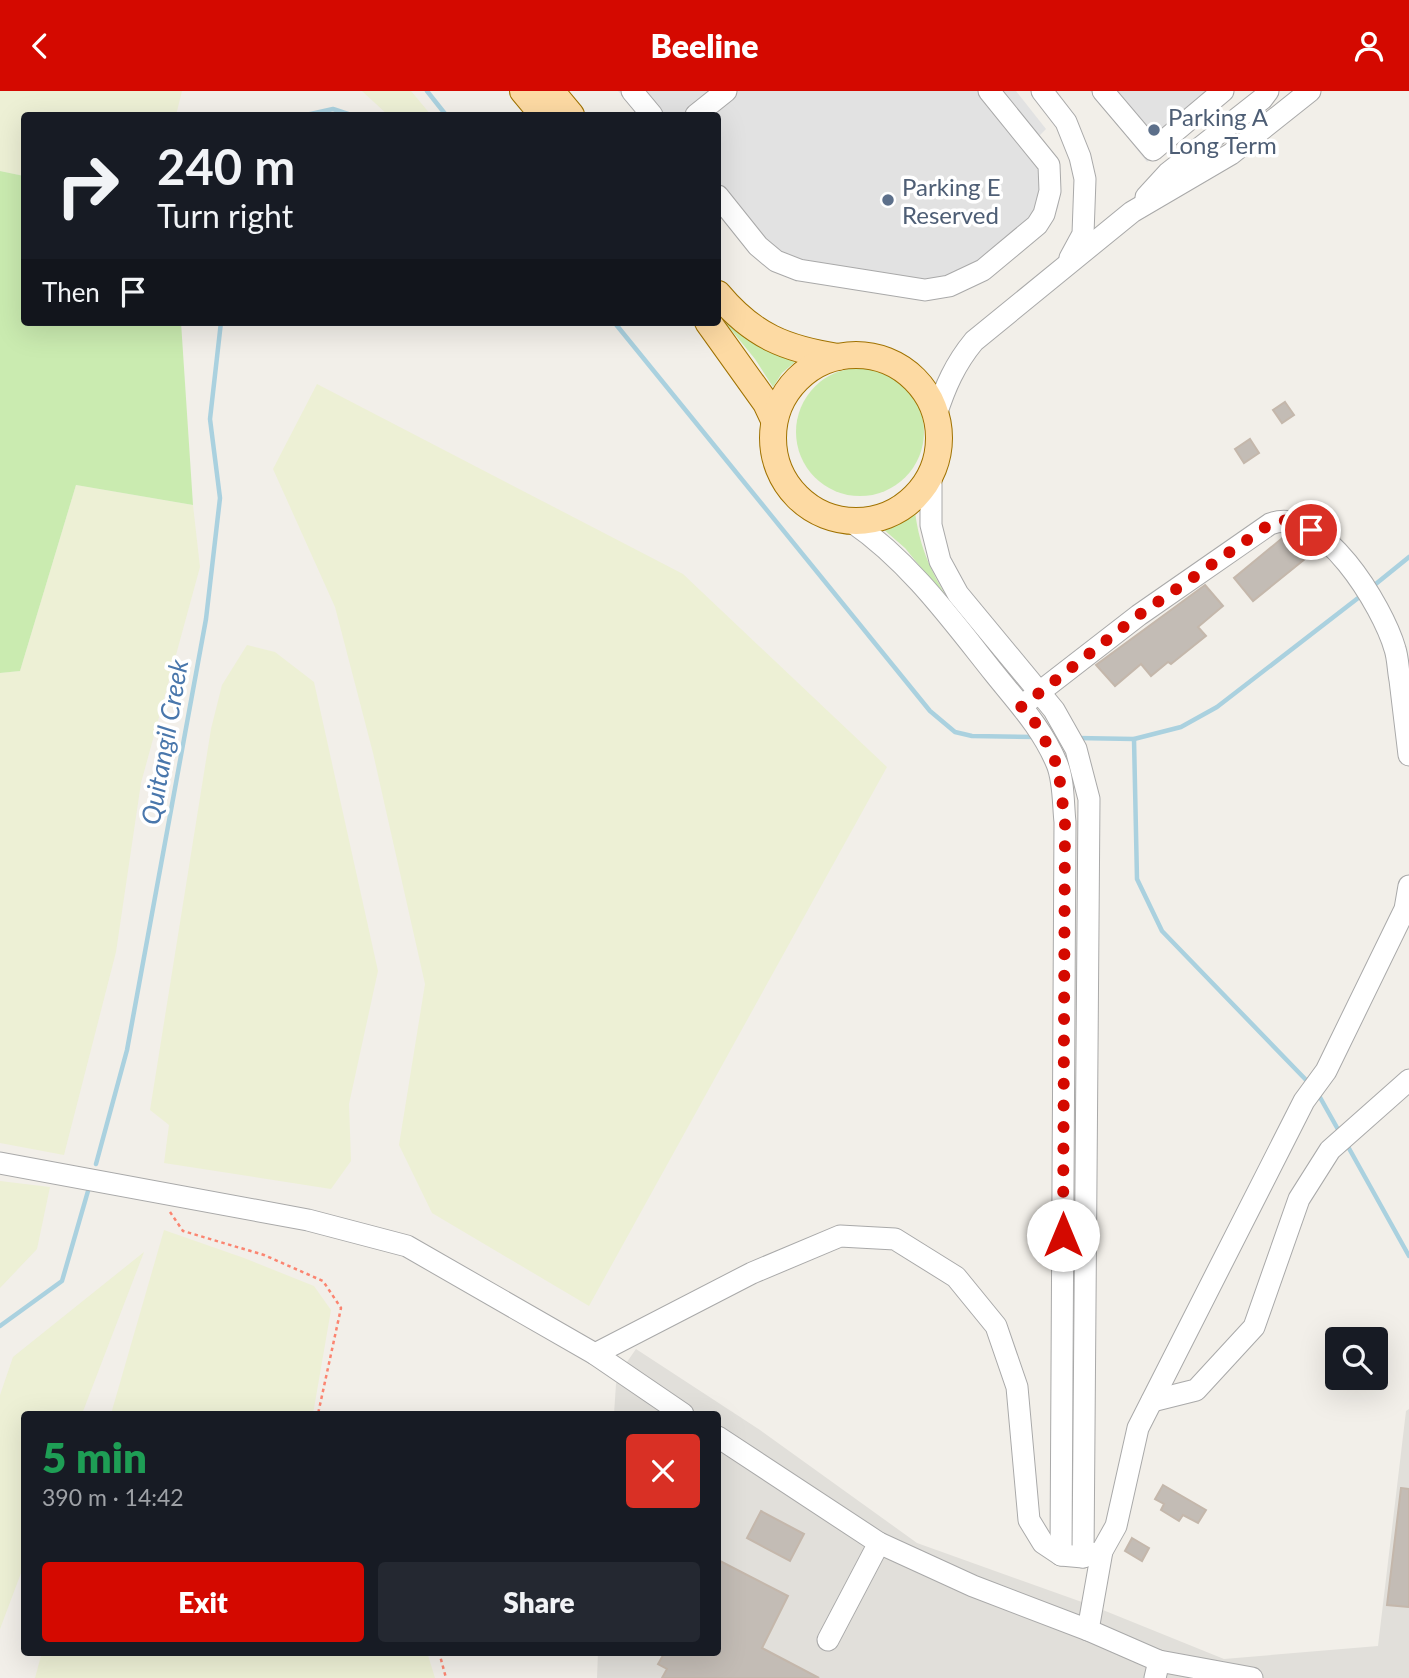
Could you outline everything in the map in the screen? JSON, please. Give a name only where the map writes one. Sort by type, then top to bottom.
[{"type":"main road","points":[[523,91],[540,112]]},
{"type":"main road","points":[[551,91],[568,112]]},
{"type":"main road","points":[[721,299],[773,341],[838,357],[863,355],[887,361],[909,373],[925,392],[936,415],[938,444],[931,473],[918,494],[899,510],[876,519],[852,522],[828,517],[807,506],[790,489],[778,468],[775,456],[775,420],[783,398],[797,379],[816,365],[838,357]]},
{"type":"main road","points":[[711,326],[766,403],[775,420]]},
{"type":"street","points":[[632,91],[650,112]]},
{"type":"street","points":[[700,112],[726,91]]},
{"type":"street","points":[[1042,91],[1066,123],[1080,156],[1085,179],[1083,234],[1068,264]]},
{"type":"street","points":[[1103,91],[1153,150],[1223,91]]},
{"type":"street","points":[[936,415],[958,359],[974,341],[1132,212],[1168,173],[1262,99],[1268,91]]},
{"type":"street","points":[[1279,115],[1296,91]]},
{"type":"street","points":[[1132,212],[1231,154],[1310,91]]},
{"type":"street","points":[[721,200],[758,246],[776,261],[799,270],[925,290],[949,286],[983,270],[1037,225],[1044,214],[1050,191],[1049,165],[995,93]]},
{"type":"street","points":[[931,473],[931,525],[940,561],[958,594],[1054,710],[1076,750],[1089,799],[1093,1554],[1088,1630]]},
{"type":"street","points":[[1021,707],[1139,615],[1281,519],[1297,522],[1325,538],[1372,597],[1402,655],[1409,755]]},
{"type":"street","points":[[852,522],[873,536],[918,580],[1038,726],[1058,767],[1065,822],[1061,1555]]},
{"type":"street","points":[[595,1355],[752,1273],[840,1236],[895,1239],[956,1277],[996,1326],[1017,1387],[1029,1520],[1043,1543],[1061,1555],[1093,1554],[1116,1526],[1138,1428],[1304,1101],[1326,1071],[1405,909],[1409,885]]},
{"type":"street","points":[[1152,1401],[1196,1390],[1254,1327],[1299,1199],[1330,1150],[1409,1080]]},
{"type":"street","points":[[0,1163],[308,1220],[407,1246],[595,1355],[679,1411]]},
{"type":"street","points":[[721,1439],[879,1543],[973,1586],[1088,1630],[1157,1670],[1252,1678]]},
{"type":"street","points":[[828,1640],[879,1543]]},
{"type":"path","points":[[156,1193],[183,1231],[264,1255],[323,1281],[341,1308],[319,1411]]},
{"type":"path","points":[[440,1656],[446,1678]]},
{"type":"shaded area","name":"Parking E Reserved","points":[[618,91],[1016,91],[1046,129],[1039,136],[1058,160],[1061,191],[1058,208],[1049,227],[988,278],[956,295],[928,299],[796,280],[770,269],[721,215],[721,112],[636,112]]},
{"type":"shaded area","name":"Parking A Long Term","points":[[1090,91],[1233,91],[1147,162]]},
{"type":"shaded area","points":[[636,1349],[760,1430],[917,1543],[1093,1606],[1224,1659],[1378,1646],[1406,1411],[1409,1409],[1409,1678],[597,1678],[598,1656],[721,1656],[721,1411],[614,1411],[616,1384],[620,1372]]},
{"type":"green space","points":[[0,91],[182,91],[177,112],[21,112],[21,175],[0,171]]},
{"type":"green space","points":[[362,91],[411,91],[428,112],[385,112]]},
{"type":"green space","points":[[0,171],[21,175],[21,326],[181,326],[193,505],[76,485],[20,671],[0,673]]},
{"type":"green space","points":[[721,317],[755,342],[796,361],[782,373],[773,387],[755,359]]},
{"type":"green space","points":[[860,368],[885,373],[905,387],[919,407],[924,432],[919,457],[905,477],[885,491],[860,496],[835,491],[815,477],[801,457],[796,432],[801,407],[815,387],[835,373]]},
{"type":"green space","points":[[317,384],[683,574],[887,767],[589,1306],[432,1213],[399,1145],[425,984],[373,753],[335,607],[273,469]]},
{"type":"green space","points":[[76,485],[193,505],[200,567],[141,783],[116,952],[64,1155],[0,1143],[0,673],[20,671]]},
{"type":"green space","points":[[915,512],[928,561],[952,606],[905,548],[882,528]]},
{"type":"green space","points":[[247,645],[275,652],[314,682],[378,971],[349,1104],[351,1161],[331,1189],[164,1163],[169,1125],[150,1110],[211,729],[222,685]]},
{"type":"green space","points":[[0,1181],[50,1187],[37,1249],[0,1288]]},
{"type":"green space","points":[[164,1230],[314,1286],[331,1310],[314,1411],[112,1411]]},
{"type":"green space","points":[[144,1252],[83,1411],[21,1411],[21,1573],[0,1629],[0,1395],[13,1357]]},
{"type":"green space","points":[[41,1656],[428,1656],[435,1678],[35,1678]]},
{"type":"building","points":[[1285,402],[1294,415],[1282,423],[1273,410]]},
{"type":"building","points":[[1250,439],[1259,453],[1244,463],[1235,449]]},
{"type":"building","points":[[1286,535],[1303,540],[1316,550],[1253,601],[1234,578]]},
{"type":"building","points":[[1205,585],[1223,606],[1198,627],[1206,636],[1151,676],[1141,664],[1115,686],[1096,665]]},
{"type":"building","points":[[1163,1485],[1206,1510],[1198,1523],[1183,1515],[1179,1521],[1161,1510],[1164,1504],[1155,1499]]},
{"type":"building","points":[[1401,1488],[1409,1489],[1409,1607],[1387,1605]]},
{"type":"building","points":[[761,1511],[804,1534],[790,1561],[747,1538]]},
{"type":"building","points":[[1132,1538],[1149,1548],[1142,1561],[1125,1551]]},
{"type":"building","points":[[721,1562],[788,1596],[762,1648],[819,1678],[662,1678],[667,1669],[658,1664],[663,1656],[721,1656]]},
{"type":"waterway","name":"Quitangil Creek","points":[[427,91],[444,112]]},
{"type":"waterway","name":"Quitangil Creek","points":[[320,112],[333,109],[342,112]]},
{"type":"waterway","name":"Quitangil Creek","points":[[96,1164],[127,1050],[206,619],[220,498],[210,419],[221,326]]},
{"type":"waterway","points":[[617,326],[930,711],[955,732],[972,736],[1036,737]]},
{"type":"waterway","points":[[1372,587],[1409,557]]},
{"type":"waterway","points":[[1077,738],[1134,739],[1181,727],[1217,707],[1362,595]]},
{"type":"waterway","points":[[1134,739],[1137,879],[1162,931],[1309,1083]]},
{"type":"waterway","points":[[1317,1092],[1340,1133]]},
{"type":"waterway","points":[[1346,1143],[1409,1256]]},
{"type":"waterway","name":"Quitangil Creek","points":[[0,1326],[62,1281],[88,1191]]},
{"type":"place","name":"Parking A Long Term","points":[[1154,130]]},
{"type":"place","name":"Parking E Reserved","points":[[888,200]]},
{"type":"route","points":[[1063,1235],[1065,822],[1058,767],[1038,726],[1021,707],[1139,615],[1270,524],[1281,519],[1297,522],[1311,530]]}]
